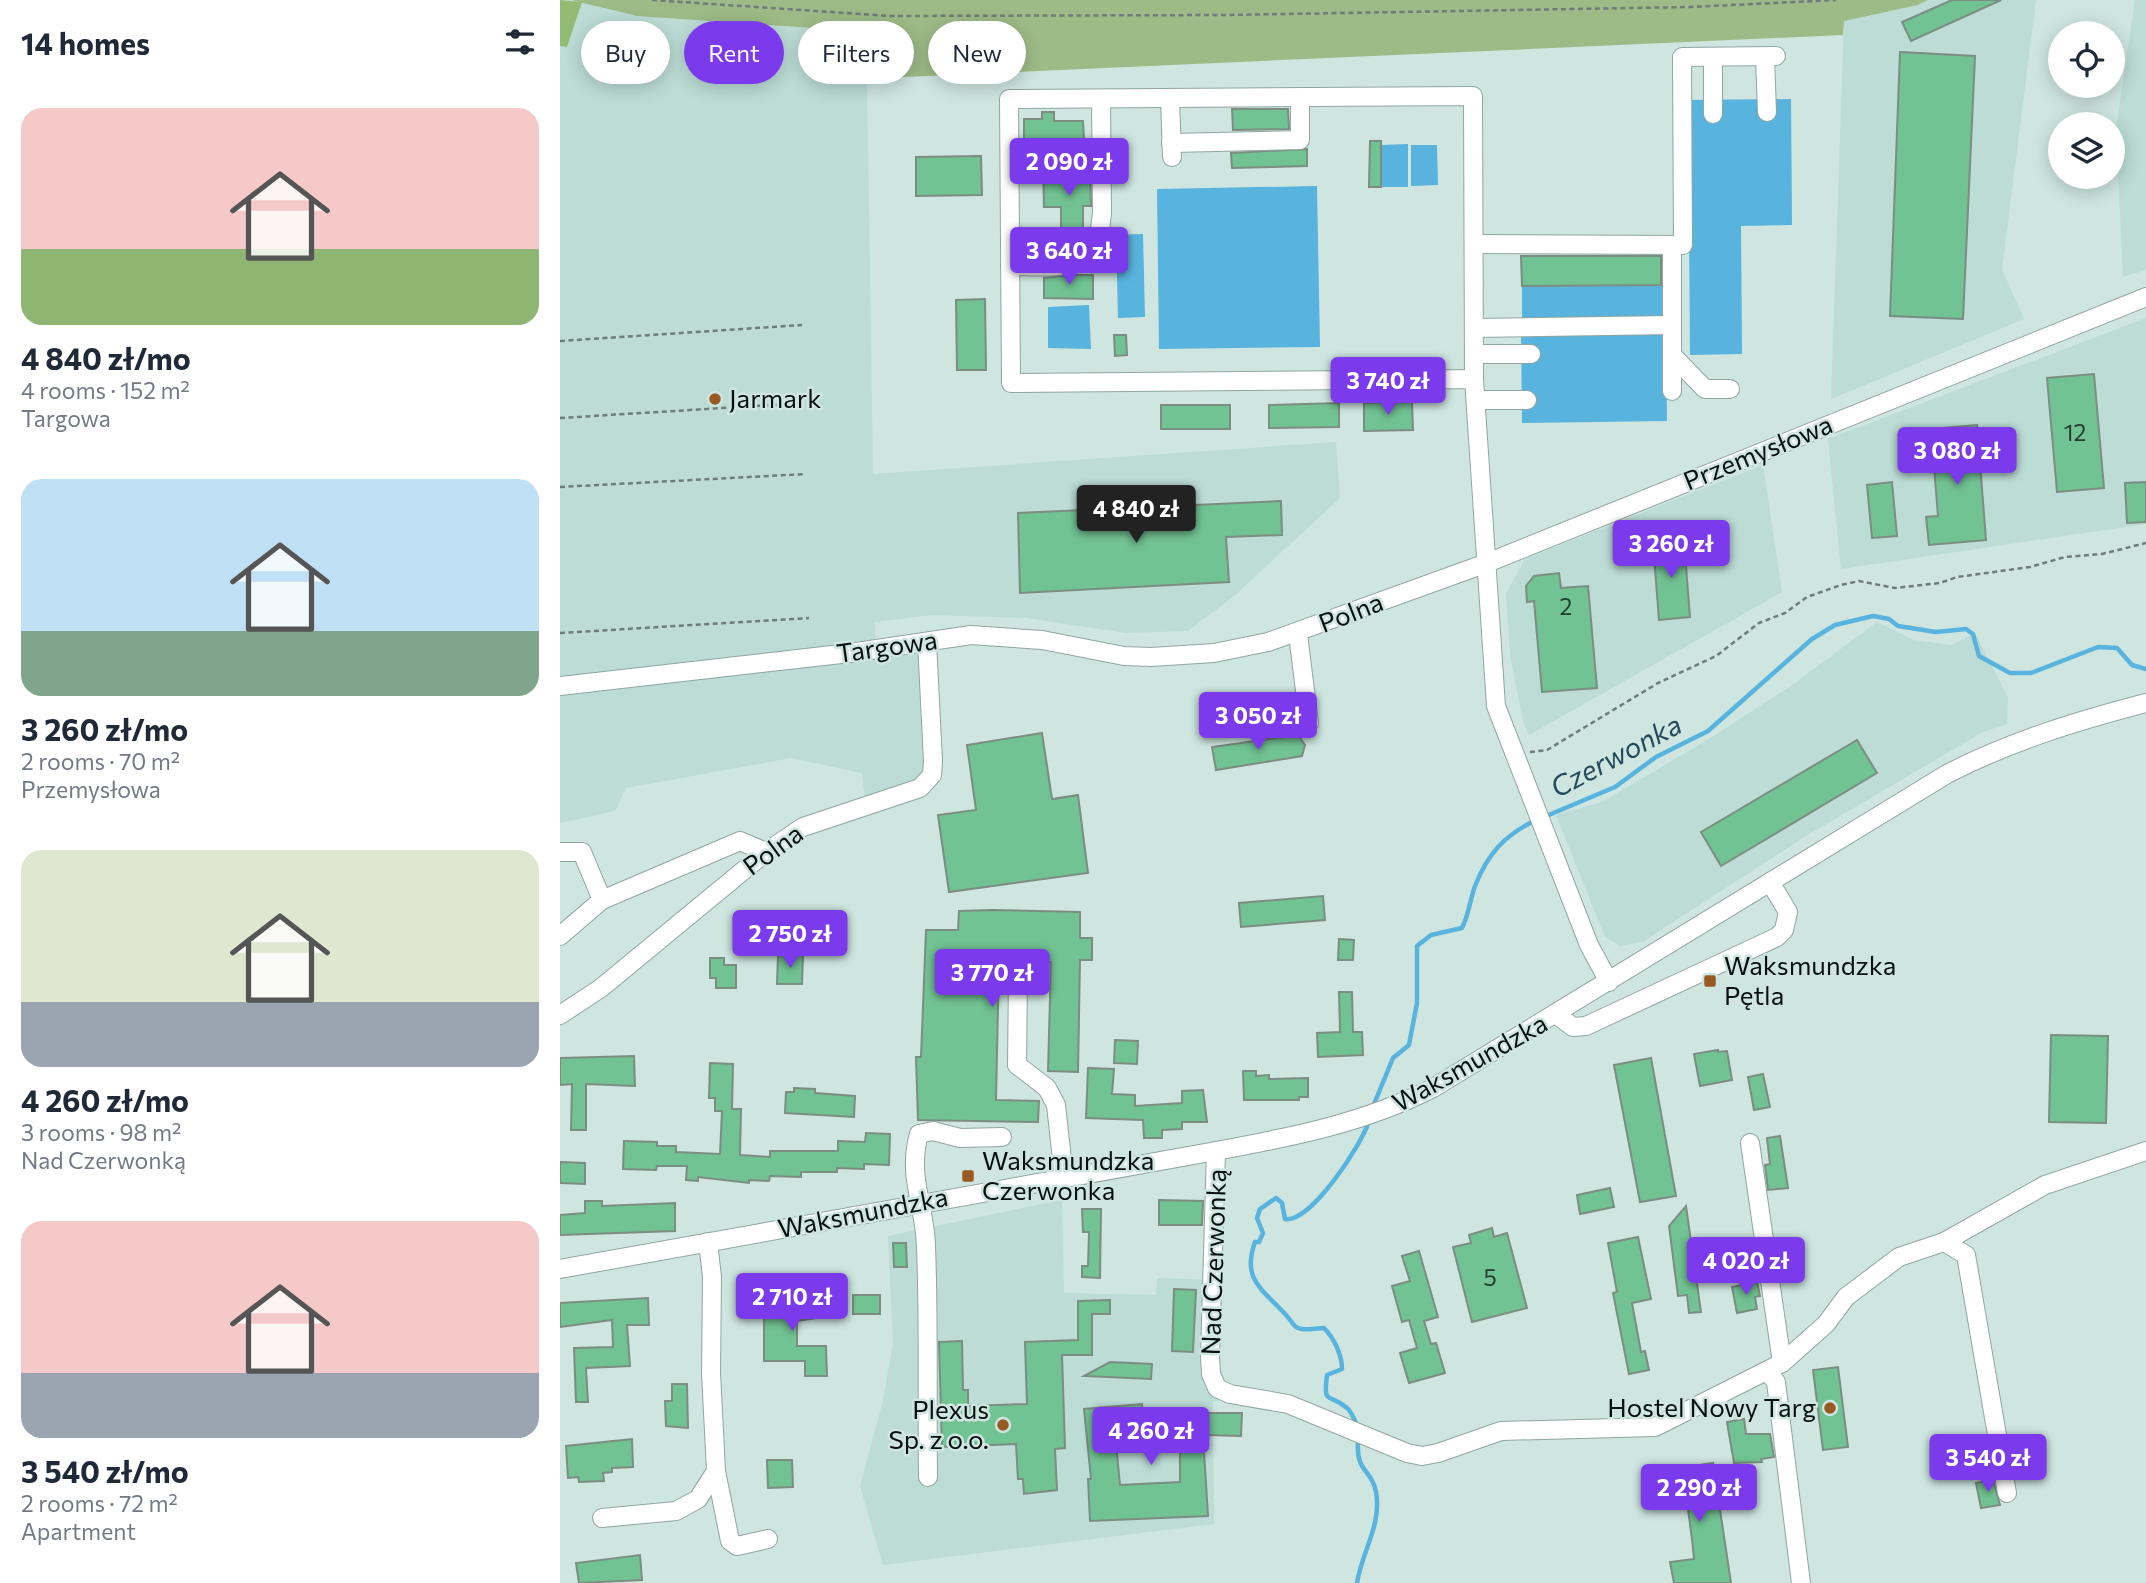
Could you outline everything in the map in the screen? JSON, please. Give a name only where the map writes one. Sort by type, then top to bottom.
[{"type":"street","points":[[1474,244],[1683,244],[1682,57],[1771,56],[1767,112]]},
{"type":"street","points":[[1713,57],[1713,114]]},
{"type":"street","points":[[1474,379],[1011,383],[1009,99],[1473,96],[1474,379],[1496,706],[1589,945],[1609,982]]},
{"type":"street","points":[[1170,98],[1172,150],[1300,140],[1300,97]]},
{"type":"street","points":[[1010,266],[1069,266],[1083,262],[1097,253],[1101,214],[1101,99]]},
{"type":"street","points":[[1672,244],[1672,391]]},
{"type":"street","name":"Przemysłowa","points":[[1487,563],[2146,298]]},
{"type":"street","points":[[1474,328],[1672,325]]},
{"type":"street","points":[[1474,354],[1531,354]]},
{"type":"street","points":[[1672,355],[1705,389],[1730,389]]},
{"type":"street","points":[[1476,400],[1527,400]]},
{"type":"street","name":"Polna","points":[[1213,653],[1298,634],[1487,563]]},
{"type":"street","points":[[1298,634],[1309,723]]},
{"type":"street","name":"Targowa","points":[[560,686],[971,635],[1042,640],[1124,656],[1213,653]]},
{"type":"street","name":"Polna","points":[[560,1015],[601,988],[766,852],[803,827],[920,788],[932,775],[932,713],[927,642]]},
{"type":"street","name":"Waksmundzka","points":[[560,1269],[1216,1151],[1320,1131],[1361,1119],[1433,1088],[1558,1015],[1918,791],[1988,753],[2058,728],[2146,703]]},
{"type":"street","points":[[560,936],[602,900],[740,841],[766,852]]},
{"type":"street","points":[[560,852],[582,852],[602,900]]},
{"type":"street","points":[[1558,1015],[1573,1027],[1586,1027],[1777,937],[1784,930],[1788,912],[1770,882]]},
{"type":"street","points":[[1018,976],[1017,1065],[1047,1088],[1056,1105],[1064,1177]]},
{"type":"street","points":[[928,1477],[926,1242],[913,1173],[919,1134],[933,1130],[960,1138],[1002,1137]]},
{"type":"street","points":[[1750,1143],[1801,1583]]},
{"type":"street","name":"Nad Czerwonką","points":[[1216,1151],[1210,1356],[1211,1374],[1217,1388],[1230,1394],[1288,1404],[1407,1453],[1422,1456],[1501,1431],[1655,1427],[1775,1367],[1826,1324],[1846,1297],[1899,1257],[1944,1242],[2045,1185],[2146,1150]]},
{"type":"street","points":[[708,1242],[712,1277],[711,1373],[716,1471],[730,1541],[737,1546],[768,1539]]},
{"type":"street","points":[[1944,1242],[1966,1255],[2007,1493]]},
{"type":"street","points":[[602,1518],[676,1511],[698,1499],[716,1471]]},
{"type":"path","points":[[652,0],[890,16],[1689,7],[1836,0]]},
{"type":"path","points":[[560,341],[802,325]]},
{"type":"path","points":[[560,418],[804,403]]},
{"type":"path","points":[[560,487],[806,474]]},
{"type":"path","points":[[1513,754],[1547,750],[1658,683],[1716,656],[1759,623],[1785,613],[1807,597],[1841,584],[1859,581],[1895,588],[1940,583],[1957,577],[2030,567],[2065,556],[2102,554],[2146,543]]},
{"type":"path","points":[[560,633],[809,618]]},
{"type":"shaded area","points":[[1928,0],[2036,0],[2002,269],[2024,319],[1831,399],[1844,21],[1918,5]]},
{"type":"shaded area","points":[[2135,0],[2146,0],[2146,270],[2123,277],[2119,189],[2125,189],[2125,112],[2119,112],[2121,98],[2125,98],[2125,68]]},
{"type":"shaded area","points":[[582,2],[637,16],[710,21],[684,21],[684,84],[784,84],[784,26],[798,27],[798,84],[867,84],[873,474],[1336,442],[1340,498],[1234,596],[1188,631],[1126,633],[1026,618],[931,615],[875,622],[876,659],[920,651],[926,778],[865,800],[862,773],[791,758],[626,788],[615,811],[560,823],[560,46],[567,46]]},
{"type":"shaded area","points":[[2146,318],[2146,524],[1841,569],[1828,439]]},
{"type":"shaded area","points":[[1763,465],[1782,592],[1529,735],[1523,722],[1510,655],[1506,594],[1525,559]]},
{"type":"shaded area","points":[[1877,622],[1914,640],[1951,645],[1975,633],[2008,697],[2007,724],[1983,732],[1801,839],[1644,941],[1621,946],[1605,937],[1556,815],[1602,802],[1709,739],[1795,683]]},
{"type":"shaded area","points":[[1062,1200],[1064,1293],[1156,1295],[1157,1278],[1219,1280],[1219,1401],[1213,1401],[1214,1524],[883,1565],[860,1486],[883,1401],[893,1343],[888,1236]]},
{"type":"green space","points":[[560,0],[582,2],[567,47],[560,46]]},
{"type":"green space","points":[[571,0],[1928,0],[1918,5],[1844,21],[1843,35],[1026,72],[1026,21],[928,21],[928,76],[914,77],[914,21],[798,21],[798,27],[784,26],[784,21],[710,21],[637,16]]},
{"type":"water","points":[[1791,99],[1792,225],[1741,226],[1742,354],[1690,355],[1688,100]]},
{"type":"water","points":[[1408,144],[1408,187],[1381,187],[1381,145]]},
{"type":"water","points":[[1411,145],[1437,145],[1438,185],[1411,186]]},
{"type":"water","points":[[1317,186],[1320,347],[1159,349],[1157,189]]},
{"type":"water","points":[[1143,234],[1145,317],[1118,318],[1116,235]]},
{"type":"water","points":[[1665,285],[1665,319],[1522,321],[1522,286]]},
{"type":"water","points":[[1089,305],[1091,349],[1048,348],[1048,307]]},
{"type":"water","points":[[1666,330],[1667,421],[1522,423],[1521,332]]},
{"type":"building","points":[[1952,0],[2001,0],[1911,41],[1902,22]]},
{"type":"building","points":[[1900,52],[1975,56],[1963,319],[1890,316]]},
{"type":"building","points":[[1232,109],[1288,109],[1289,129],[1233,130]]},
{"type":"building","points":[[1042,112],[1054,112],[1054,121],[1083,121],[1084,140],[1024,140],[1024,119],[1042,119]]},
{"type":"building","points":[[1370,141],[1381,141],[1381,187],[1369,187]]},
{"type":"building","points":[[1307,149],[1307,166],[1232,168],[1231,153]]},
{"type":"building","points":[[981,156],[982,195],[916,196],[916,157]]},
{"type":"building","points":[[1090,163],[1091,206],[1083,206],[1083,247],[1061,247],[1061,207],[1044,207],[1043,164]]},
{"type":"building","points":[[1521,256],[1661,256],[1661,285],[1522,286]]},
{"type":"building","points":[[1093,275],[1093,299],[1044,298],[1044,278]]},
{"type":"building","points":[[985,299],[986,370],[957,370],[956,300]]},
{"type":"building","points":[[1114,335],[1126,335],[1127,355],[1115,356]]},
{"type":"building","points":[[2094,374],[2104,488],[2057,492],[2047,378]]},
{"type":"building","points":[[1412,402],[1413,430],[1364,431],[1364,403]]},
{"type":"building","points":[[1339,403],[1339,427],[1269,428],[1269,405]]},
{"type":"building","points":[[1161,405],[1230,405],[1230,429],[1161,429]]},
{"type":"building","points":[[1977,425],[1986,540],[1929,545],[1926,517],[1938,516],[1931,429]]},
{"type":"building","points":[[1892,482],[1897,536],[1872,538],[1867,485]]},
{"type":"building","points":[[2146,482],[2146,522],[2127,523],[2125,483]]},
{"type":"building","points":[[1281,501],[1282,535],[1226,537],[1229,582],[1020,593],[1018,513]]},
{"type":"building","points":[[1684,541],[1690,617],[1659,620],[1653,543]]},
{"type":"building","points":[[1559,573],[1561,588],[1588,586],[1597,688],[1542,692],[1534,601],[1527,602],[1526,586],[1534,576]]},
{"type":"building","points":[[1042,733],[1052,799],[1078,795],[1088,873],[949,892],[938,815],[976,810],[967,745]]},
{"type":"building","points":[[1298,735],[1305,745],[1302,756],[1216,770],[1212,747]]},
{"type":"building","points":[[1857,740],[1877,773],[1721,866],[1701,832]]},
{"type":"building","points":[[1323,896],[1325,920],[1241,927],[1239,903]]},
{"type":"building","points":[[959,911],[1080,912],[1080,938],[1092,938],[1092,960],[1080,960],[1078,1072],[1048,1071],[1051,962],[999,961],[996,1100],[1039,1101],[1038,1122],[918,1120],[916,1057],[921,1057],[926,930],[958,930]]},
{"type":"building","points":[[1339,939],[1354,940],[1353,960],[1338,960]]},
{"type":"building","points":[[778,955],[803,955],[802,984],[777,984]]},
{"type":"building","points":[[710,958],[724,958],[724,965],[736,965],[736,988],[716,988],[716,978],[710,978]]},
{"type":"building","points":[[1339,992],[1352,992],[1353,1032],[1362,1032],[1363,1055],[1318,1057],[1317,1033],[1340,1032]]},
{"type":"building","points":[[2051,1035],[2108,1036],[2106,1123],[2049,1122]]},
{"type":"building","points":[[1115,1040],[1138,1041],[1137,1064],[1114,1063]]},
{"type":"building","points":[[1727,1051],[1732,1080],[1700,1086],[1694,1054]]},
{"type":"building","points":[[634,1056],[635,1086],[586,1084],[586,1130],[571,1130],[572,1084],[560,1085],[560,1058]]},
{"type":"building","points":[[1651,1058],[1676,1196],[1640,1202],[1614,1065]]},
{"type":"building","points":[[710,1063],[733,1064],[732,1109],[741,1109],[740,1155],[770,1157],[770,1151],[838,1151],[838,1141],[865,1142],[866,1133],[890,1134],[889,1165],[864,1164],[864,1169],[837,1168],[837,1172],[801,1172],[801,1177],[770,1176],[769,1181],[749,1180],[749,1183],[698,1177],[698,1181],[686,1180],[687,1166],[657,1166],[656,1170],[623,1169],[624,1141],[657,1142],[657,1146],[676,1146],[676,1152],[720,1154],[722,1111],[715,1111],[715,1098],[709,1098]]},
{"type":"building","points":[[1088,1068],[1114,1069],[1112,1094],[1135,1095],[1135,1106],[1182,1103],[1182,1091],[1203,1090],[1207,1122],[1182,1122],[1182,1129],[1162,1130],[1162,1138],[1144,1138],[1143,1120],[1086,1118]]},
{"type":"building","points":[[1243,1071],[1256,1071],[1256,1076],[1269,1075],[1269,1079],[1308,1078],[1308,1097],[1299,1097],[1299,1100],[1244,1100]]},
{"type":"building","points":[[1763,1074],[1770,1107],[1754,1110],[1748,1077]]},
{"type":"building","points":[[794,1088],[815,1089],[815,1093],[855,1096],[854,1117],[785,1113],[786,1092],[794,1092]]},
{"type":"building","points":[[1780,1136],[1788,1188],[1768,1190],[1765,1165],[1770,1164],[1767,1138]]},
{"type":"building","points":[[560,1162],[585,1163],[585,1184],[560,1183]]},
{"type":"building","points":[[1610,1188],[1614,1207],[1580,1214],[1577,1195]]},
{"type":"building","points":[[1159,1200],[1203,1201],[1202,1225],[1159,1225]]},
{"type":"building","points":[[585,1201],[602,1201],[602,1206],[675,1203],[675,1231],[560,1235],[560,1215],[585,1213]]},
{"type":"building","points":[[1686,1206],[1701,1312],[1689,1313],[1687,1295],[1678,1296],[1669,1226]]},
{"type":"building","points":[[1082,1209],[1101,1209],[1100,1278],[1082,1277],[1082,1266],[1088,1266],[1089,1232],[1083,1232]]},
{"type":"building","points":[[1492,1228],[1494,1237],[1507,1233],[1527,1308],[1472,1322],[1453,1247],[1471,1243],[1469,1235]]},
{"type":"building","points":[[1638,1237],[1651,1299],[1632,1303],[1641,1352],[1645,1351],[1649,1370],[1629,1374],[1613,1293],[1617,1292],[1608,1243]]},
{"type":"building","points":[[893,1243],[906,1243],[907,1267],[894,1267]]},
{"type":"building","points":[[1798,1248],[1802,1273],[1784,1276],[1780,1251]]},
{"type":"building","points":[[1419,1251],[1438,1317],[1424,1321],[1431,1344],[1436,1343],[1445,1373],[1409,1383],[1400,1353],[1417,1348],[1409,1320],[1402,1322],[1392,1286],[1410,1281],[1402,1256]]},
{"type":"building","points":[[1757,1282],[1760,1296],[1755,1297],[1757,1309],[1737,1313],[1732,1287]]},
{"type":"building","points":[[1174,1289],[1196,1290],[1193,1352],[1172,1351]]},
{"type":"building","points":[[817,1295],[817,1318],[797,1321],[797,1346],[826,1346],[827,1376],[805,1376],[805,1361],[764,1361],[764,1297]]},
{"type":"building","points":[[853,1295],[880,1295],[880,1314],[853,1314]]},
{"type":"building","points":[[648,1298],[649,1325],[627,1325],[630,1366],[586,1368],[588,1402],[576,1402],[574,1348],[613,1347],[612,1320],[560,1327],[560,1303]]},
{"type":"building","name":"Plexus Sp. z o.o.","points":[[1110,1300],[1110,1314],[1092,1314],[1092,1355],[1062,1355],[1065,1448],[1055,1449],[1057,1490],[1024,1494],[1023,1479],[1018,1479],[1016,1444],[942,1447],[939,1342],[962,1341],[963,1390],[968,1390],[968,1406],[1027,1404],[1025,1342],[1078,1340],[1078,1301]]},
{"type":"building","points":[[1110,1362],[1152,1364],[1151,1379],[1084,1376]]},
{"type":"building","name":"Hostel Nowy Targ","points":[[1838,1367],[1848,1447],[1823,1450],[1813,1370]]},
{"type":"building","points":[[672,1384],[687,1384],[688,1428],[666,1426],[665,1401],[672,1401]]},
{"type":"building","points":[[1142,1404],[1143,1419],[1114,1422],[1120,1485],[1180,1482],[1180,1413],[1242,1413],[1241,1436],[1203,1435],[1208,1516],[1090,1521],[1088,1479],[1091,1479],[1084,1409]]},
{"type":"building","points":[[1744,1419],[1746,1434],[1770,1434],[1774,1457],[1761,1459],[1762,1462],[1734,1463],[1727,1422]]},
{"type":"building","points":[[632,1439],[633,1467],[612,1468],[612,1472],[603,1473],[604,1481],[579,1482],[578,1477],[568,1478],[566,1446]]},
{"type":"building","points":[[767,1460],[792,1460],[793,1487],[768,1488]]},
{"type":"building","points":[[1713,1463],[1731,1583],[1674,1583],[1670,1562],[1694,1559],[1692,1539],[1687,1502],[1664,1505],[1659,1471]]},
{"type":"building","points":[[1993,1480],[2000,1505],[1981,1508],[1976,1483]]},
{"type":"building","points":[[640,1555],[642,1580],[579,1583],[576,1563]]},
{"type":"waterway","name":"Czerwonka","points":[[1544,817],[1615,787],[1656,757],[1708,731],[1812,639],[1835,625],[1873,616],[1889,619],[1898,626],[1936,632],[1966,629],[1973,634],[1979,656],[2010,673],[2031,673],[2098,647],[2117,648],[2132,665],[2146,669]]},
{"type":"waterway","name":"Czerwonka","points":[[1372,1109],[1393,1058],[1409,1045],[1417,1003],[1417,946],[1431,935],[1462,928],[1475,886],[1492,855],[1515,832],[1536,820]]},
{"type":"waterway","name":"Czerwonka","points":[[1356,1423],[1348,1409],[1327,1395],[1327,1375],[1342,1369],[1339,1353],[1331,1337],[1324,1328],[1304,1329],[1295,1326],[1257,1284],[1253,1276],[1251,1255],[1255,1242],[1259,1242],[1263,1233],[1257,1218],[1260,1209],[1276,1198],[1282,1203],[1285,1219],[1296,1217],[1308,1209],[1346,1163],[1369,1121]]},
{"type":"waterway","name":"Czerwonka","points":[[1357,1583],[1374,1527],[1377,1504],[1374,1485],[1359,1460],[1358,1442]]},
{"type":"place","name":"Jarmark","points":[[715,399]]},
{"type":"place","name":"Waksmundzka Pętla","points":[[1710,981]]},
{"type":"place","name":"Waksmundzka Czerwonka","points":[[968,1176]]},
{"type":"place","name":"Hostel Nowy Targ","points":[[1830,1408]]},
{"type":"place","name":"Plexus Sp. z o.o.","points":[[1003,1425]]}]
